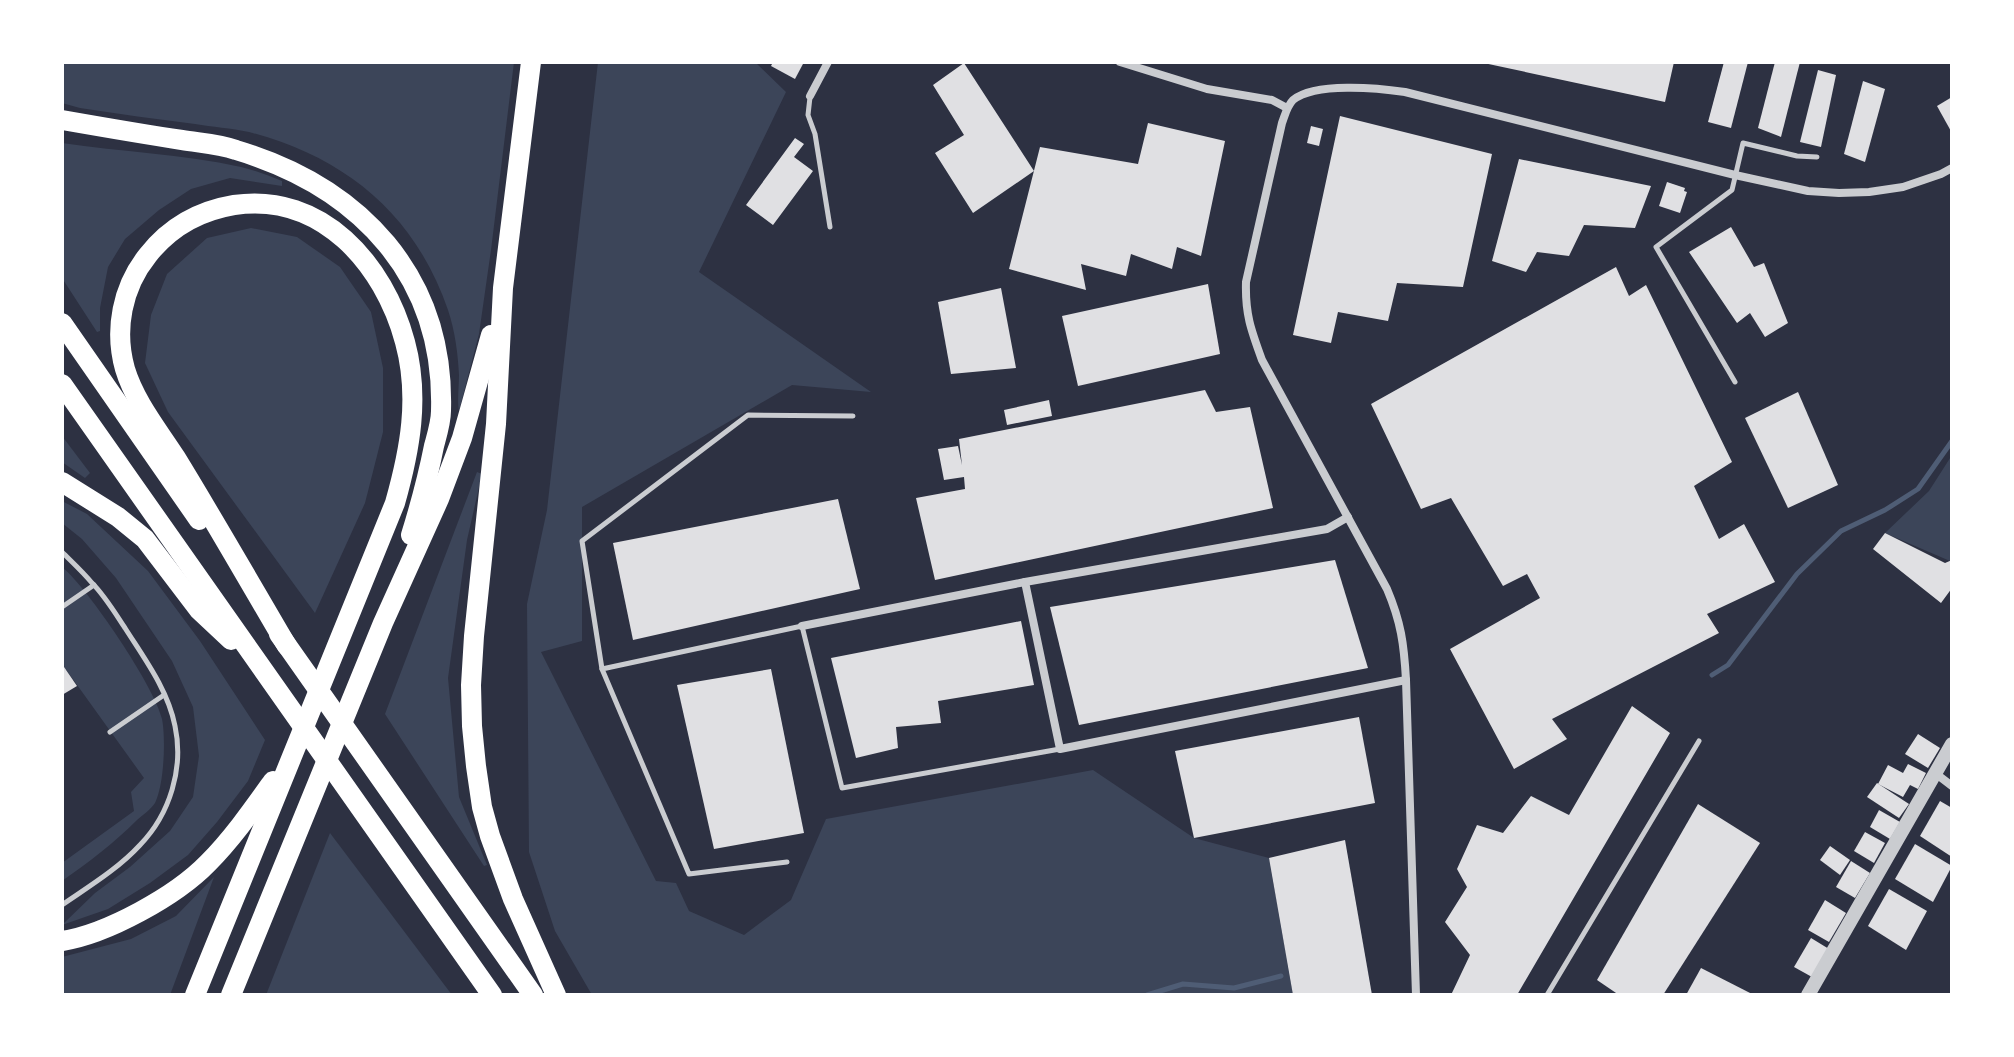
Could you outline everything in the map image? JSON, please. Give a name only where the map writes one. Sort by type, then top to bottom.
[{"type":"highway","points":[[531,62],[503,288],[496,424],[474,636],[472,726],[482,807],[490,836],[513,899],[556,995]]},
{"type":"highway","points":[[62,120],[235,149],[289,170],[323,187],[350,206],[379,234],[409,275],[425,309],[435,344],[441,380],[441,414],[430,470],[383,623]]},
{"type":"highway","points":[[195,995],[395,503],[407,460],[413,412],[406,344],[395,310],[377,278],[354,248],[330,226],[306,213],[279,205],[248,203],[218,208],[190,218],[154,248],[136,270],[125,296],[121,319],[122,353],[140,402],[287,646]]},
{"type":"highway","points":[[231,995],[383,623],[439,499],[462,438],[503,288]]},
{"type":"highway","points":[[62,323],[533,995]]},
{"type":"highway","points":[[62,384],[492,995]]},
{"type":"highway","points":[[62,482],[118,517],[145,539],[199,610],[266,675]]},
{"type":"highway","points":[[62,941],[79,938],[129,917],[177,888],[207,864],[255,806],[289,758]]},
{"type":"street","points":[[810,96],[828,62]]},
{"type":"street","points":[[1120,62],[1207,89],[1272,100],[1287,108]]},
{"type":"street","points":[[1416,995],[1406,680],[1404,641],[1398,614],[1262,360],[1246,307],[1246,282],[1287,108],[1292,101],[1315,91],[1373,87],[1405,92],[1808,191],[1869,192],[1903,187],[1952,168]]},
{"type":"street","points":[[802,626],[1025,582],[1327,529],[1348,517]]},
{"type":"street","points":[[1025,582],[1060,749],[1406,680]]},
{"type":"street","points":[[1808,995],[1952,744]]},
{"type":"street","points":[[1935,773],[1952,786]]},
{"type":"lane","points":[[810,96],[808,115],[815,134],[830,227]]},
{"type":"lane","points":[[1735,382],[1656,247],[1732,190],[1743,143],[1797,156],[1817,157]]},
{"type":"lane","points":[[787,862],[689,874],[602,669],[582,541],[748,415],[853,416]]},
{"type":"lane","points":[[62,552],[94,585],[147,663],[175,725],[178,761],[173,790],[160,819],[141,845],[62,905]]},
{"type":"lane","points":[[62,607],[94,585]]},
{"type":"lane","points":[[602,669],[802,626],[842,788],[1060,749]]},
{"type":"lane","points":[[110,732],[164,695]]},
{"type":"lane","points":[[1547,995],[1699,741]]},
{"type":"shaded area","points":[[62,62],[514,62],[479,334],[459,411],[458,359],[448,310],[434,276],[416,245],[396,218],[372,194],[316,157],[249,132],[62,103]]},
{"type":"shaded area","points":[[598,62],[755,62],[786,92],[699,272],[871,392],[792,385],[582,507],[582,641],[541,652],[656,881],[676,883],[689,911],[744,935],[791,900],[826,819],[1093,770],[1194,838],[1269,858],[1293,995],[592,995],[555,931],[529,852],[527,604],[547,510]]},
{"type":"shaded area","points":[[62,143],[246,168],[282,181],[282,186],[230,178],[191,189],[159,210],[125,239],[108,267],[100,308],[100,331],[97,332],[62,278]]},
{"type":"shaded area","points":[[251,228],[297,237],[340,267],[371,312],[383,368],[383,432],[365,503],[315,613],[168,412],[145,363],[151,315],[167,274],[207,238]]},
{"type":"shaded area","points":[[62,436],[90,473],[85,478],[62,462]]},
{"type":"shaded area","points":[[1952,455],[1950,561],[1885,533],[1929,491]]},
{"type":"shaded area","points":[[477,472],[482,474],[467,540],[448,678],[459,797],[487,865],[484,866],[385,714]]},
{"type":"shaded area","points":[[62,501],[87,514],[148,571],[200,641],[265,740],[248,781],[188,855],[108,909],[62,925],[95,893],[170,831],[193,797],[199,756],[193,707],[172,661],[116,578],[82,539],[62,523]]},
{"type":"shaded area","points":[[62,567],[88,595],[147,685],[162,719],[164,750],[158,795],[153,805],[62,881],[62,863],[134,811],[131,792],[144,778],[62,664]]},
{"type":"shaded area","points":[[330,833],[452,995],[266,995]]},
{"type":"shaded area","points":[[214,877],[170,995],[62,995],[62,957],[131,939],[176,916]]},
{"type":"building","points":[[773,62],[804,62],[795,79],[771,66]]},
{"type":"building","points":[[1479,62],[1674,62],[1665,102]]},
{"type":"building","points":[[1724,62],[1748,62],[1731,128],[1708,122]]},
{"type":"building","points":[[1775,62],[1800,62],[1781,137],[1758,128]]},
{"type":"building","points":[[964,63],[1034,171],[973,213],[935,153],[964,135],[933,85]]},
{"type":"building","points":[[1818,70],[1836,75],[1821,147],[1800,142]]},
{"type":"building","points":[[1863,81],[1885,89],[1865,162],[1844,154]]},
{"type":"building","points":[[1952,97],[1952,133],[1937,106]]},
{"type":"building","points":[[1340,116],[1492,154],[1463,287],[1397,283],[1388,321],[1338,312],[1331,343],[1293,335]]},
{"type":"building","points":[[1148,123],[1225,141],[1201,256],[1177,247],[1172,269],[1131,254],[1126,276],[1081,264],[1086,290],[1009,269],[1040,147],[1138,164]]},
{"type":"building","points":[[1311,126],[1323,129],[1319,146],[1307,143]]},
{"type":"building","points":[[795,138],[804,144],[794,157],[813,171],[773,225],[746,205]]},
{"type":"building","points":[[1519,159],[1651,186],[1635,228],[1584,225],[1569,256],[1537,252],[1526,272],[1492,261]]},
{"type":"building","points":[[1667,182],[1685,188],[1687,192],[1680,213],[1659,206]]},
{"type":"building","points":[[1731,227],[1754,267],[1764,263],[1788,323],[1765,337],[1750,313],[1737,323],[1689,252]]},
{"type":"building","points":[[1616,267],[1629,296],[1646,285],[1732,462],[1694,486],[1719,539],[1744,524],[1775,582],[1707,614],[1719,633],[1552,719],[1567,739],[1514,769],[1450,649],[1540,598],[1527,574],[1503,586],[1451,498],[1421,509],[1371,404]]},
{"type":"building","points":[[1208,284],[1220,354],[1078,386],[1062,316]]},
{"type":"building","points":[[1001,288],[1016,368],[951,374],[938,302]]},
{"type":"building","points":[[1205,390],[1216,412],[1250,407],[1273,508],[935,580],[916,498],[965,489],[964,477],[944,480],[938,449],[958,446],[962,465],[959,439]]},
{"type":"building","points":[[1798,392],[1838,485],[1788,508],[1745,418]]},
{"type":"building","points":[[1049,400],[1052,416],[1007,425],[1004,410]]},
{"type":"building","points":[[838,499],[860,589],[633,640],[613,543]]},
{"type":"building","points":[[1885,533],[1945,563],[1952,560],[1952,588],[1941,603],[1873,549]]},
{"type":"building","points":[[1335,560],[1368,668],[1079,725],[1050,607]]},
{"type":"building","points":[[1021,621],[1034,685],[938,701],[941,723],[896,727],[898,748],[856,758],[831,658]]},
{"type":"building","points":[[62,664],[77,686],[62,695]]},
{"type":"building","points":[[771,669],[804,833],[714,849],[677,685]]},
{"type":"building","points":[[1632,706],[1670,733],[1517,995],[1451,995],[1470,955],[1445,922],[1467,887],[1457,869],[1477,825],[1503,833],[1531,796],[1569,815]]},
{"type":"building","points":[[1359,717],[1375,803],[1194,838],[1175,751]]},
{"type":"building","points":[[1918,734],[1940,748],[1928,768],[1905,754]]},
{"type":"building","points":[[1908,764],[1926,773],[1918,789],[1910,785],[1903,797],[1878,784],[1888,765],[1903,773]]},
{"type":"building","points":[[1877,783],[1909,804],[1899,818],[1867,797]]},
{"type":"building","points":[[1940,801],[1952,808],[1952,857],[1920,836]]},
{"type":"building","points":[[1698,804],[1760,843],[1663,995],[1619,995],[1597,980]]},
{"type":"building","points":[[1879,810],[1900,822],[1890,839],[1870,827]]},
{"type":"building","points":[[1865,832],[1885,843],[1874,863],[1854,851]]},
{"type":"building","points":[[1345,840],[1372,995],[1293,995],[1269,858]]},
{"type":"building","points":[[1915,844],[1952,866],[1933,902],[1895,879]]},
{"type":"building","points":[[1830,846],[1850,860],[1840,875],[1820,860]]},
{"type":"building","points":[[1851,861],[1870,873],[1855,898],[1836,887]]},
{"type":"building","points":[[1889,889],[1927,911],[1906,950],[1868,926]]},
{"type":"building","points":[[1825,900],[1846,913],[1829,942],[1808,930]]},
{"type":"building","points":[[1811,938],[1829,949],[1812,977],[1794,967]]},
{"type":"building","points":[[1701,968],[1754,995],[1686,995]]},
{"type":"waterway","points":[[1712,675],[1728,665],[1797,574],[1841,531],[1885,510],[1918,489],[1952,441]]},
{"type":"waterway","points":[[1147,995],[1183,984],[1234,988],[1281,976]]}]
